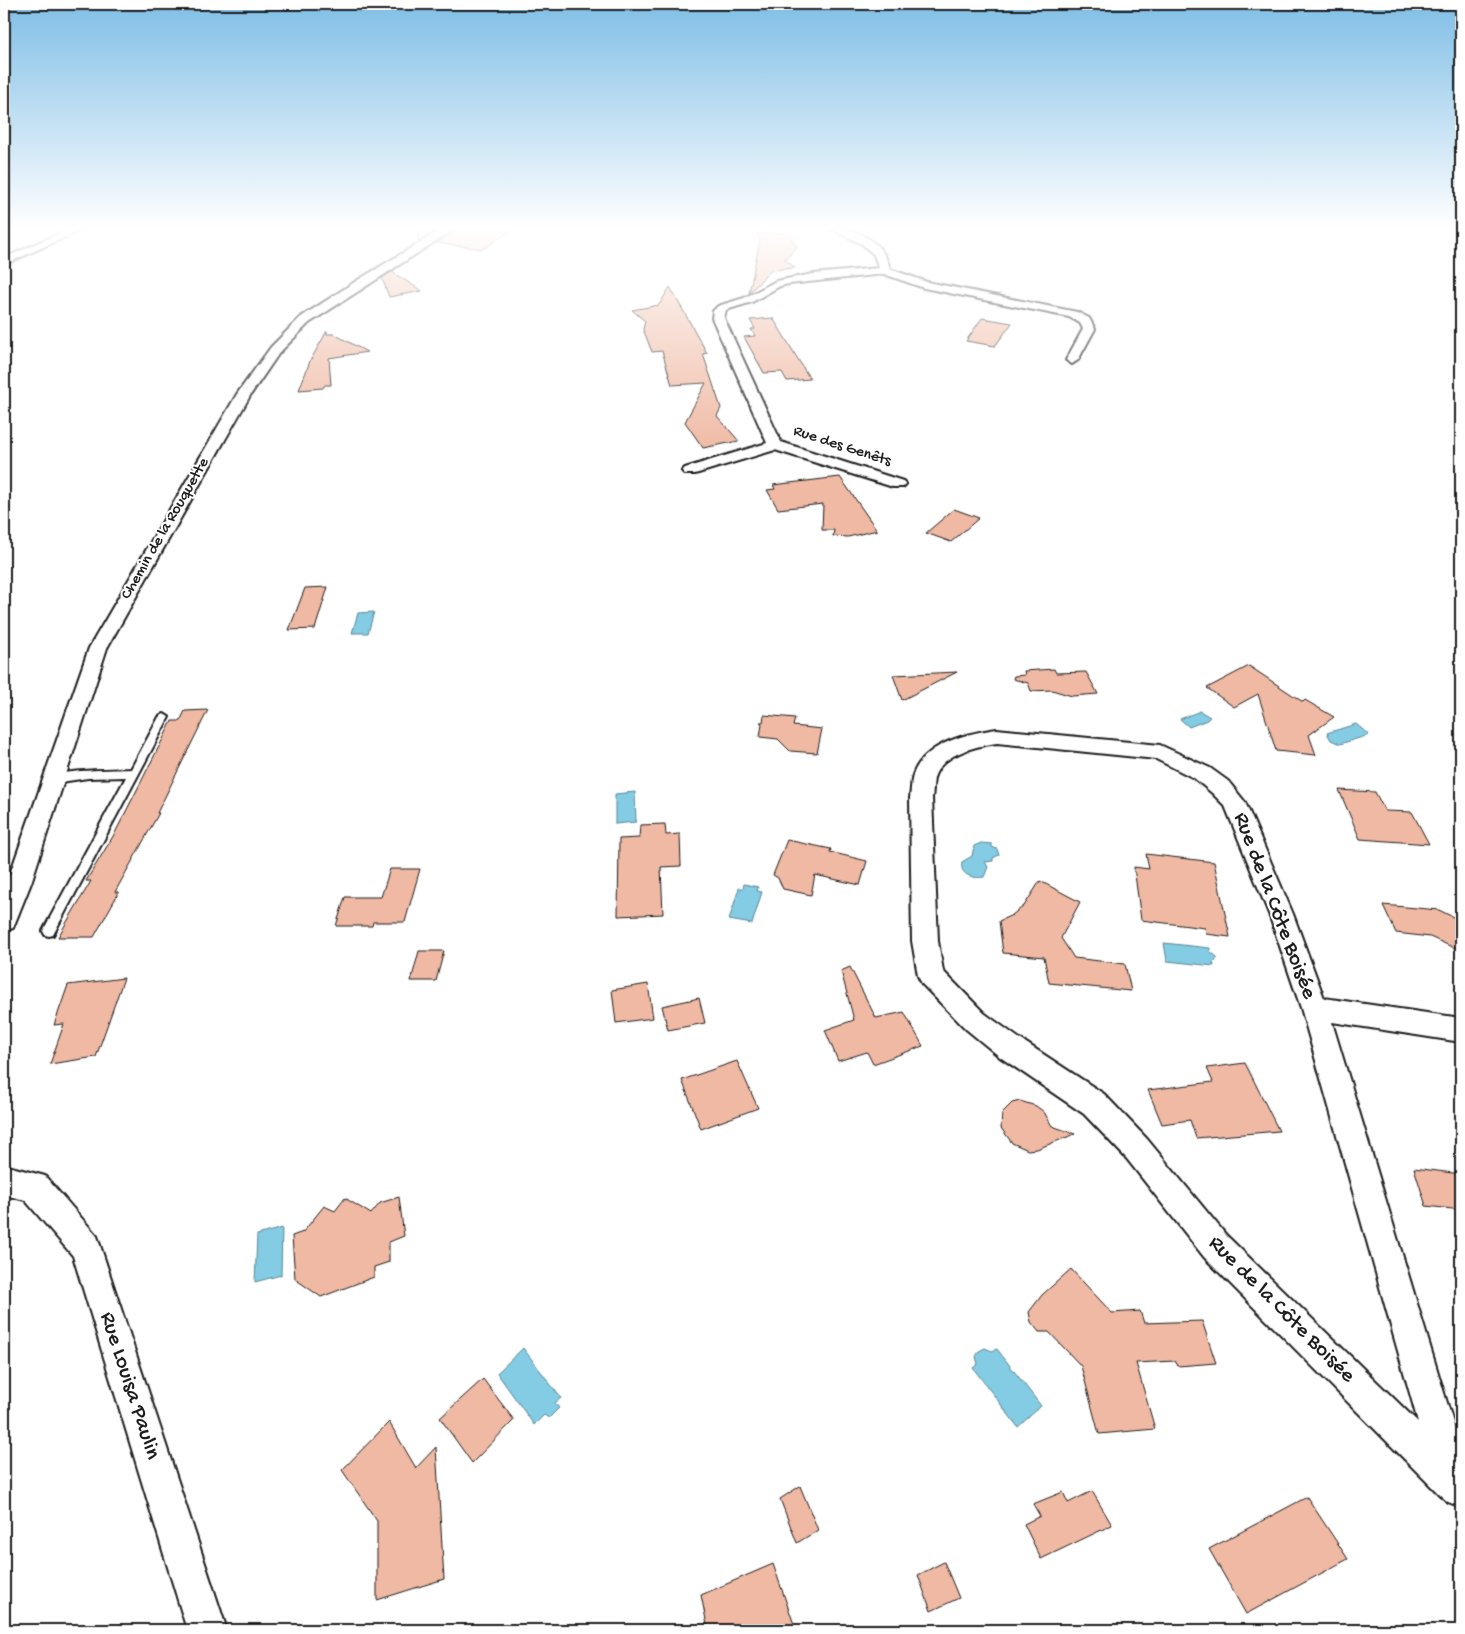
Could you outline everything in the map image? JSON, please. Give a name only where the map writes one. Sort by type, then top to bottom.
[{"type":"street","name":"Chemin de la Rouquette","points":[[4,921],[19,883],[98,648],[244,394],[275,350],[305,320],[330,303]]},
{"type":"street","name":"Rue des Genêts","points":[[736,303],[722,308],[719,311],[718,318],[775,445]]},
{"type":"street","points":[[1019,303],[1059,311],[1085,320],[1089,328],[1072,360]]},
{"type":"street","name":"Rue des Genêts","points":[[690,470],[775,445],[898,484]]},
{"type":"street","name":"Rue de la Côte Boisée","points":[[997,736],[1160,752],[1202,773],[1234,802],[1243,819],[1281,914],[1314,1008],[1457,1486],[1215,1246],[1137,1149],[1094,1104],[1010,1048],[975,1021],[931,976],[925,941],[921,798],[924,775],[938,756],[970,740],[997,736]]},
{"type":"street","points":[[1314,1008],[1461,1030]]},
{"type":"street","name":"Rue Louisa Paulin","points":[[4,1180],[34,1187],[86,1248],[207,1630]]},
{"type":"lane","points":[[49,931],[164,717]]},
{"type":"lane","points":[[54,779],[88,774],[134,773]]},
{"type":"water","points":[[374,612],[368,633],[352,633],[358,613]]},
{"type":"water","points":[[1200,711],[1210,717],[1189,727],[1180,719]]},
{"type":"water","points":[[1356,724],[1369,735],[1340,744],[1331,740],[1327,733]]},
{"type":"water","points":[[635,792],[636,822],[615,824],[615,794]]},
{"type":"water","points":[[981,843],[992,844],[992,847],[997,849],[999,855],[993,858],[993,861],[985,862],[988,867],[984,877],[971,877],[963,870],[962,862],[972,856],[974,846]]},
{"type":"water","points":[[744,884],[758,887],[757,891],[762,892],[752,924],[729,920],[739,888],[743,888]]},
{"type":"water","points":[[1164,943],[1210,948],[1210,951],[1218,958],[1213,963],[1214,966],[1167,961]]},
{"type":"water","points":[[282,1228],[281,1275],[255,1282],[257,1235]]},
{"type":"water","points":[[523,1348],[561,1398],[555,1403],[559,1408],[549,1418],[544,1415],[534,1425],[497,1373]]},
{"type":"water","points":[[985,1348],[992,1351],[997,1349],[1041,1406],[1018,1427],[973,1368],[978,1364],[976,1357],[979,1351]]},
{"type":"building","points":[[660,303],[679,303],[707,353],[703,354],[721,408],[717,416],[739,441],[703,448],[685,422],[706,383],[672,385],[662,351],[652,352],[643,329],[645,321],[632,310]]},
{"type":"building","points":[[773,318],[810,379],[787,381],[782,372],[764,373],[744,337],[755,336],[751,329],[755,329],[750,320]]},
{"type":"building","points":[[982,318],[1012,323],[995,346],[966,341]]},
{"type":"building","points":[[327,331],[327,334],[334,334],[367,352],[329,358],[331,385],[325,385],[323,388],[299,390],[310,361]]},
{"type":"building","points":[[840,477],[877,530],[848,537],[833,536],[834,530],[822,530],[823,504],[778,509],[767,490],[775,489],[773,485]]},
{"type":"building","points":[[954,509],[979,518],[951,542],[926,533]]},
{"type":"building","points":[[328,587],[315,629],[289,630],[305,588]]},
{"type":"building","points":[[1249,666],[1303,702],[1305,700],[1334,717],[1309,735],[1316,755],[1276,751],[1258,694],[1234,707],[1207,688]]},
{"type":"building","points":[[1054,669],[1056,673],[1086,672],[1098,694],[1072,696],[1052,690],[1031,691],[1028,683],[1013,679],[1014,676],[1025,675],[1024,671]]},
{"type":"building","points":[[957,672],[902,700],[893,675]]},
{"type":"building","points":[[208,710],[157,813],[159,813],[115,892],[119,892],[94,937],[58,937],[91,881],[86,881],[115,833],[172,721],[180,721],[185,711]]},
{"type":"building","points":[[764,715],[795,718],[793,726],[822,729],[817,753],[790,751],[778,739],[760,737],[762,724],[760,722],[763,722]]},
{"type":"building","points":[[1339,790],[1375,792],[1385,811],[1412,812],[1429,844],[1360,839]]},
{"type":"building","points":[[665,824],[666,835],[680,834],[681,866],[661,867],[663,914],[618,916],[619,839],[639,838],[640,825]]},
{"type":"building","points":[[787,840],[831,849],[830,852],[867,861],[860,885],[815,875],[811,895],[783,889],[778,878],[773,875]]},
{"type":"building","points":[[1146,854],[1214,862],[1230,937],[1206,934],[1205,928],[1141,920],[1134,867],[1149,869]]},
{"type":"building","points":[[390,869],[420,869],[405,922],[373,922],[372,926],[336,926],[345,897],[381,897]]},
{"type":"building","points":[[1040,881],[1080,902],[1061,938],[1074,958],[1125,964],[1131,991],[1049,983],[1044,957],[1003,953],[999,921],[1012,915],[1024,906]]},
{"type":"building","points":[[1383,905],[1439,910],[1461,921],[1461,951],[1430,937],[1396,933]]},
{"type":"building","points":[[419,951],[444,951],[436,981],[411,981]]},
{"type":"building","points":[[850,967],[876,1018],[904,1012],[923,1046],[873,1064],[867,1052],[838,1061],[825,1030],[854,1020],[841,971]]},
{"type":"building","points":[[124,978],[96,1057],[50,1064],[64,1024],[54,1025],[68,985]]},
{"type":"building","points":[[648,984],[653,1018],[616,1023],[612,990]]},
{"type":"building","points":[[699,998],[705,1023],[668,1030],[662,1006]]},
{"type":"building","points":[[737,1061],[758,1108],[701,1129],[682,1080]]},
{"type":"building","points":[[1245,1063],[1279,1131],[1196,1138],[1190,1120],[1162,1124],[1148,1090],[1213,1082],[1207,1068]]},
{"type":"building","points":[[1020,1101],[1036,1106],[1044,1112],[1052,1126],[1075,1134],[1037,1149],[1028,1150],[1012,1143],[1001,1128],[1002,1113],[1012,1103]]},
{"type":"building","points":[[1414,1168],[1461,1174],[1461,1210],[1426,1206]]},
{"type":"building","points":[[399,1197],[404,1236],[389,1242],[389,1262],[374,1267],[374,1277],[321,1297],[295,1279],[292,1236],[303,1232],[324,1206],[335,1211],[345,1198],[371,1214],[380,1203]]},
{"type":"building","points":[[1071,1269],[1112,1313],[1140,1311],[1144,1323],[1202,1321],[1216,1363],[1178,1366],[1175,1361],[1136,1363],[1155,1429],[1099,1434],[1081,1366],[1049,1332],[1039,1332],[1031,1322],[1029,1312],[1042,1295]]},
{"type":"building","points":[[483,1379],[514,1420],[472,1463],[440,1418]]},
{"type":"building","points":[[389,1422],[416,1468],[436,1447],[444,1579],[377,1600],[377,1521],[342,1470]]},
{"type":"building","points":[[800,1486],[818,1530],[797,1543],[780,1499]]},
{"type":"building","points":[[1092,1491],[1112,1525],[1041,1559],[1024,1524],[1040,1516],[1033,1504],[1063,1492],[1068,1503]]},
{"type":"building","points":[[1307,1497],[1348,1559],[1246,1614],[1209,1549]]},
{"type":"building","points":[[944,1562],[959,1598],[931,1611],[918,1575]]},
{"type":"building","points":[[773,1564],[796,1630],[708,1630],[701,1595]]}]
